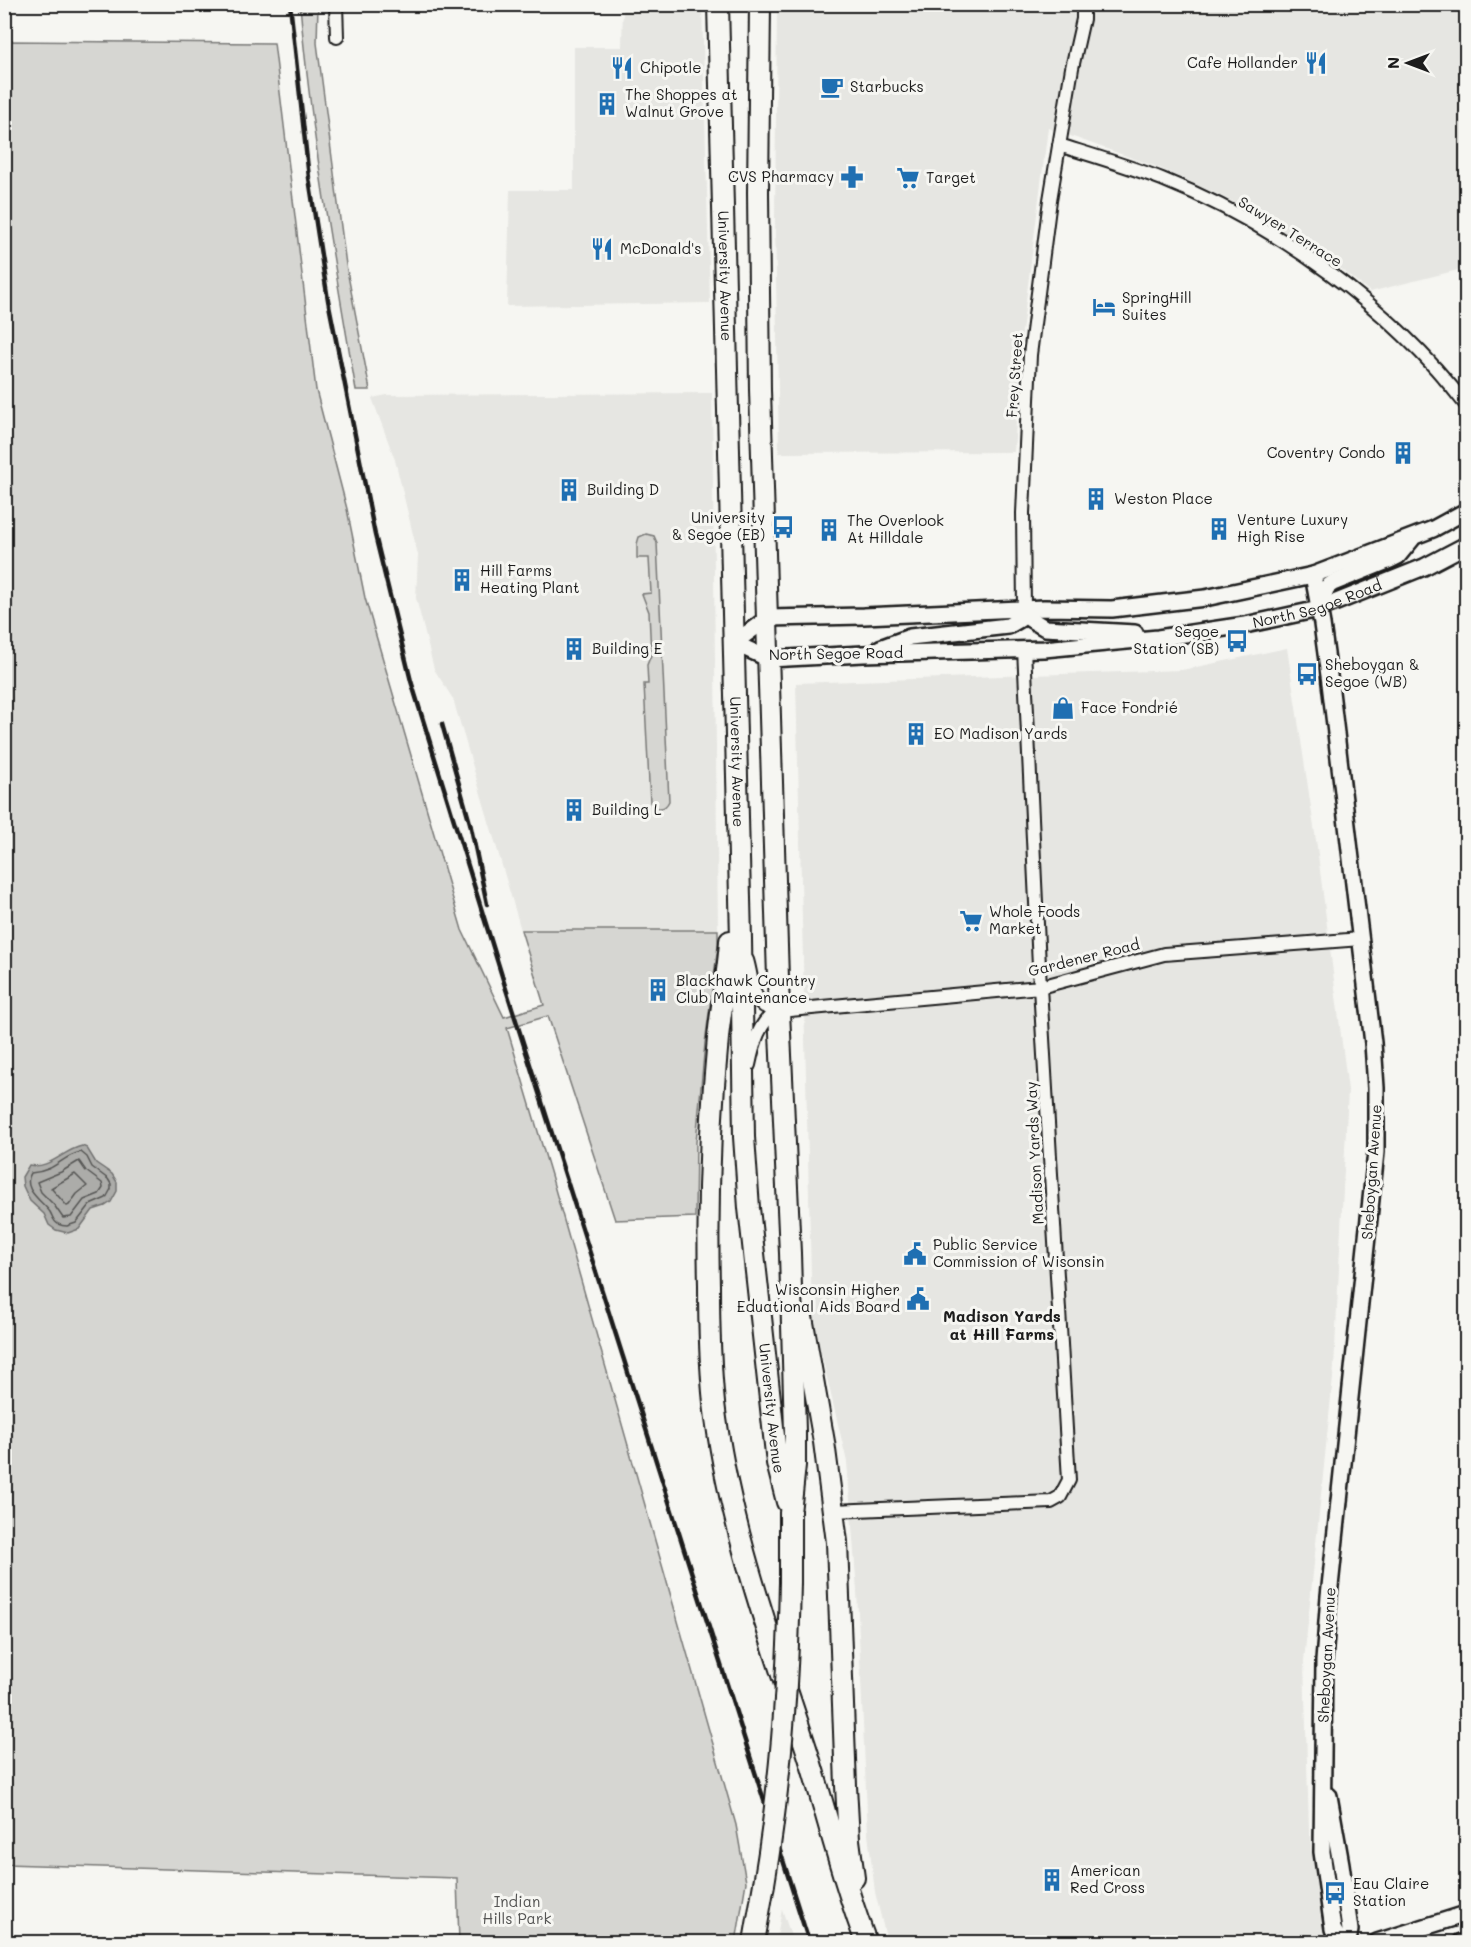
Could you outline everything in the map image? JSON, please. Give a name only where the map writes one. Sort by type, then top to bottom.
[{"type":"main road","name":"University Avenue","points":[[718,4],[741,939],[742,1098],[747,1190],[770,1399],[779,1474],[790,1514]]},
{"type":"main road","name":"University Avenue","points":[[754,1942],[770,1846],[783,1743],[788,1662],[790,1514],[795,1440],[790,1253],[779,1011],[758,293],[760,4]]},
{"type":"main road","points":[[736,735],[728,973],[718,1035],[709,1145],[710,1342],[715,1405],[732,1503],[742,1545],[818,1786],[851,1903],[866,1942]]},
{"type":"main road","points":[[790,1253],[824,1442],[833,1511],[840,1620],[848,1828],[866,1942]]},
{"type":"street","points":[[336,4],[337,37]]},
{"type":"street","name":"Frey Street","points":[[1024,609],[1023,513],[1030,355],[1050,200],[1083,19],[1083,4]]},
{"type":"street","name":"Sawyer Terrace","points":[[1059,145],[1165,180],[1263,229],[1326,271],[1369,305],[1445,377],[1467,405]]},
{"type":"street","name":"North Segoe Road","points":[[768,618],[1024,609],[1112,609],[1205,598],[1312,575],[1433,529],[1467,511]]},
{"type":"street","points":[[1319,609],[1327,587],[1398,556],[1414,536]]},
{"type":"street","name":"North Segoe Road","points":[[734,643],[769,659],[1024,650],[1106,644],[1181,634],[1245,625],[1319,609],[1424,567],[1467,545]]},
{"type":"street","name":"Sheboygan Avenue","points":[[1312,575],[1327,664],[1361,939],[1376,1088],[1376,1152],[1324,1661],[1322,1852],[1333,1929],[1340,1942]]},
{"type":"street","points":[[1024,609],[1030,619],[1044,628],[1181,634]]},
{"type":"street","points":[[863,654],[910,637],[1008,627],[1020,619],[1024,609]]},
{"type":"street","points":[[734,643],[768,618]]},
{"type":"street","name":"Madison Yards Way","points":[[833,1511],[1051,1502],[1060,1497],[1069,1480],[1040,987],[1024,650]]},
{"type":"street","points":[[741,939],[757,1000],[763,1007],[779,1011]]},
{"type":"street","name":"Gardener Road","points":[[779,1011],[1040,987],[1164,954],[1361,939]]},
{"type":"street","points":[[742,1098],[751,1056],[761,1029],[768,1017],[779,1011]]},
{"type":"street","name":"Sheboygan Avenue","points":[[1324,1770],[1341,1864],[1350,1930],[1348,1942]]},
{"type":"street","points":[[1377,1942],[1467,1914]]},
{"type":"street","points":[[1460,1942],[1467,1941]]},
{"type":"shaded area","points":[[623,5],[702,5],[710,303],[507,306],[510,190],[574,190],[574,47],[622,47]]},
{"type":"shaded area","points":[[777,5],[1466,5],[1466,268],[1370,292],[1313,250],[1226,198],[1157,167],[1048,128],[1022,332],[1014,452],[779,453],[775,219]]},
{"type":"shaded area","points":[[712,393],[718,930],[521,930],[453,699],[434,669],[416,598],[418,555],[395,460],[372,398],[387,395]]},
{"type":"shaded area","points":[[1287,648],[1317,847],[1348,1090],[1334,1368],[1304,1661],[1309,1830],[1324,1938],[1309,1942],[887,1942],[875,1892],[868,1834],[857,1591],[847,1462],[812,1315],[796,683],[1182,670]]},
{"type":"shaded area","points":[[782,1909],[793,1942],[776,1942]]},
{"type":"green space","points":[[300,5],[318,5],[317,43],[346,265],[370,390],[356,390],[317,150]]},
{"type":"green space","name":"Indian Hills Park","points":[[5,41],[274,43],[316,390],[347,509],[365,598],[462,930],[504,1017],[544,1005],[521,930],[718,930],[696,1142],[695,1217],[615,1220],[548,1016],[507,1028],[736,1825],[746,1882],[736,1942],[459,1942],[457,1878],[5,1864]]},
{"type":"green space","points":[[646,534],[654,536],[657,543],[669,801],[660,808],[650,802],[644,684],[648,684],[647,665],[651,655],[649,612],[642,594],[651,593],[649,558],[637,558],[639,537]]},
{"type":"water","points":[[82,1146],[87,1148],[96,1163],[112,1174],[117,1182],[117,1191],[111,1202],[93,1210],[79,1229],[68,1233],[56,1230],[49,1225],[44,1214],[30,1201],[23,1186],[22,1177],[29,1165],[43,1165]]},
{"type":"railway","points":[[290,4],[309,178],[328,300],[375,535],[411,681],[506,989],[809,1942]]},
{"type":"railway","points":[[442,724],[470,823],[487,904]]},
{"type":"place","name":"Cafe Hollander","points":[[1316,63]]},
{"type":"place","name":"Chipotle","points":[[622,68]]},
{"type":"place","name":"Starbucks","points":[[832,87]]},
{"type":"place","name":"The Shoppes at Walnut Grove","points":[[607,104]]},
{"type":"place","name":"CVS Pharmacy","points":[[852,177]]},
{"type":"place","name":"Target","points":[[908,178]]},
{"type":"place","name":"McDonald's","points":[[602,249]]},
{"type":"place","name":"SpringHill Suites","points":[[1104,307]]},
{"type":"place","name":"Coventry Condo","points":[[1403,453]]},
{"type":"place","name":"Building D","points":[[569,490]]},
{"type":"place","name":"Weston Place","points":[[1096,499]]},
{"type":"place","name":"University & Segoe (EB)","points":[[783,527]]},
{"type":"place","name":"Venture Luxury High Rise","points":[[1219,529]]},
{"type":"place","name":"The Overlook At Hilldale","points":[[829,530]]},
{"type":"place","name":"Hill Farms Heating Plant","points":[[462,580]]},
{"type":"place","name":"Segoe Station (SB)","points":[[1237,641]]},
{"type":"place","name":"Building E","points":[[574,649]]},
{"type":"place","name":"Sheboygan & Segoe (WB)","points":[[1307,674]]},
{"type":"place","name":"Face Fondrié","points":[[1063,708]]},
{"type":"place","name":"EO Madison Yards","points":[[916,734]]},
{"type":"place","name":"Building L","points":[[574,810]]},
{"type":"place","name":"Whole Foods Market","points":[[971,921]]},
{"type":"place","name":"Blackhawk Country Club Maintenance","points":[[658,990]]},
{"type":"place","name":"Public Service Commission of Wisonsin","points":[[915,1254]]},
{"type":"place","name":"Wisconsin Higher Eduational Aids Board","points":[[918,1299]]},
{"type":"place","name":"American Red Cross","points":[[1052,1880]]},
{"type":"place","name":"Eau Claire Station","points":[[1335,1893]]},
{"type":"district","name":"Madison Yards at Hill Farms","points":[[1002,1325]]}]
